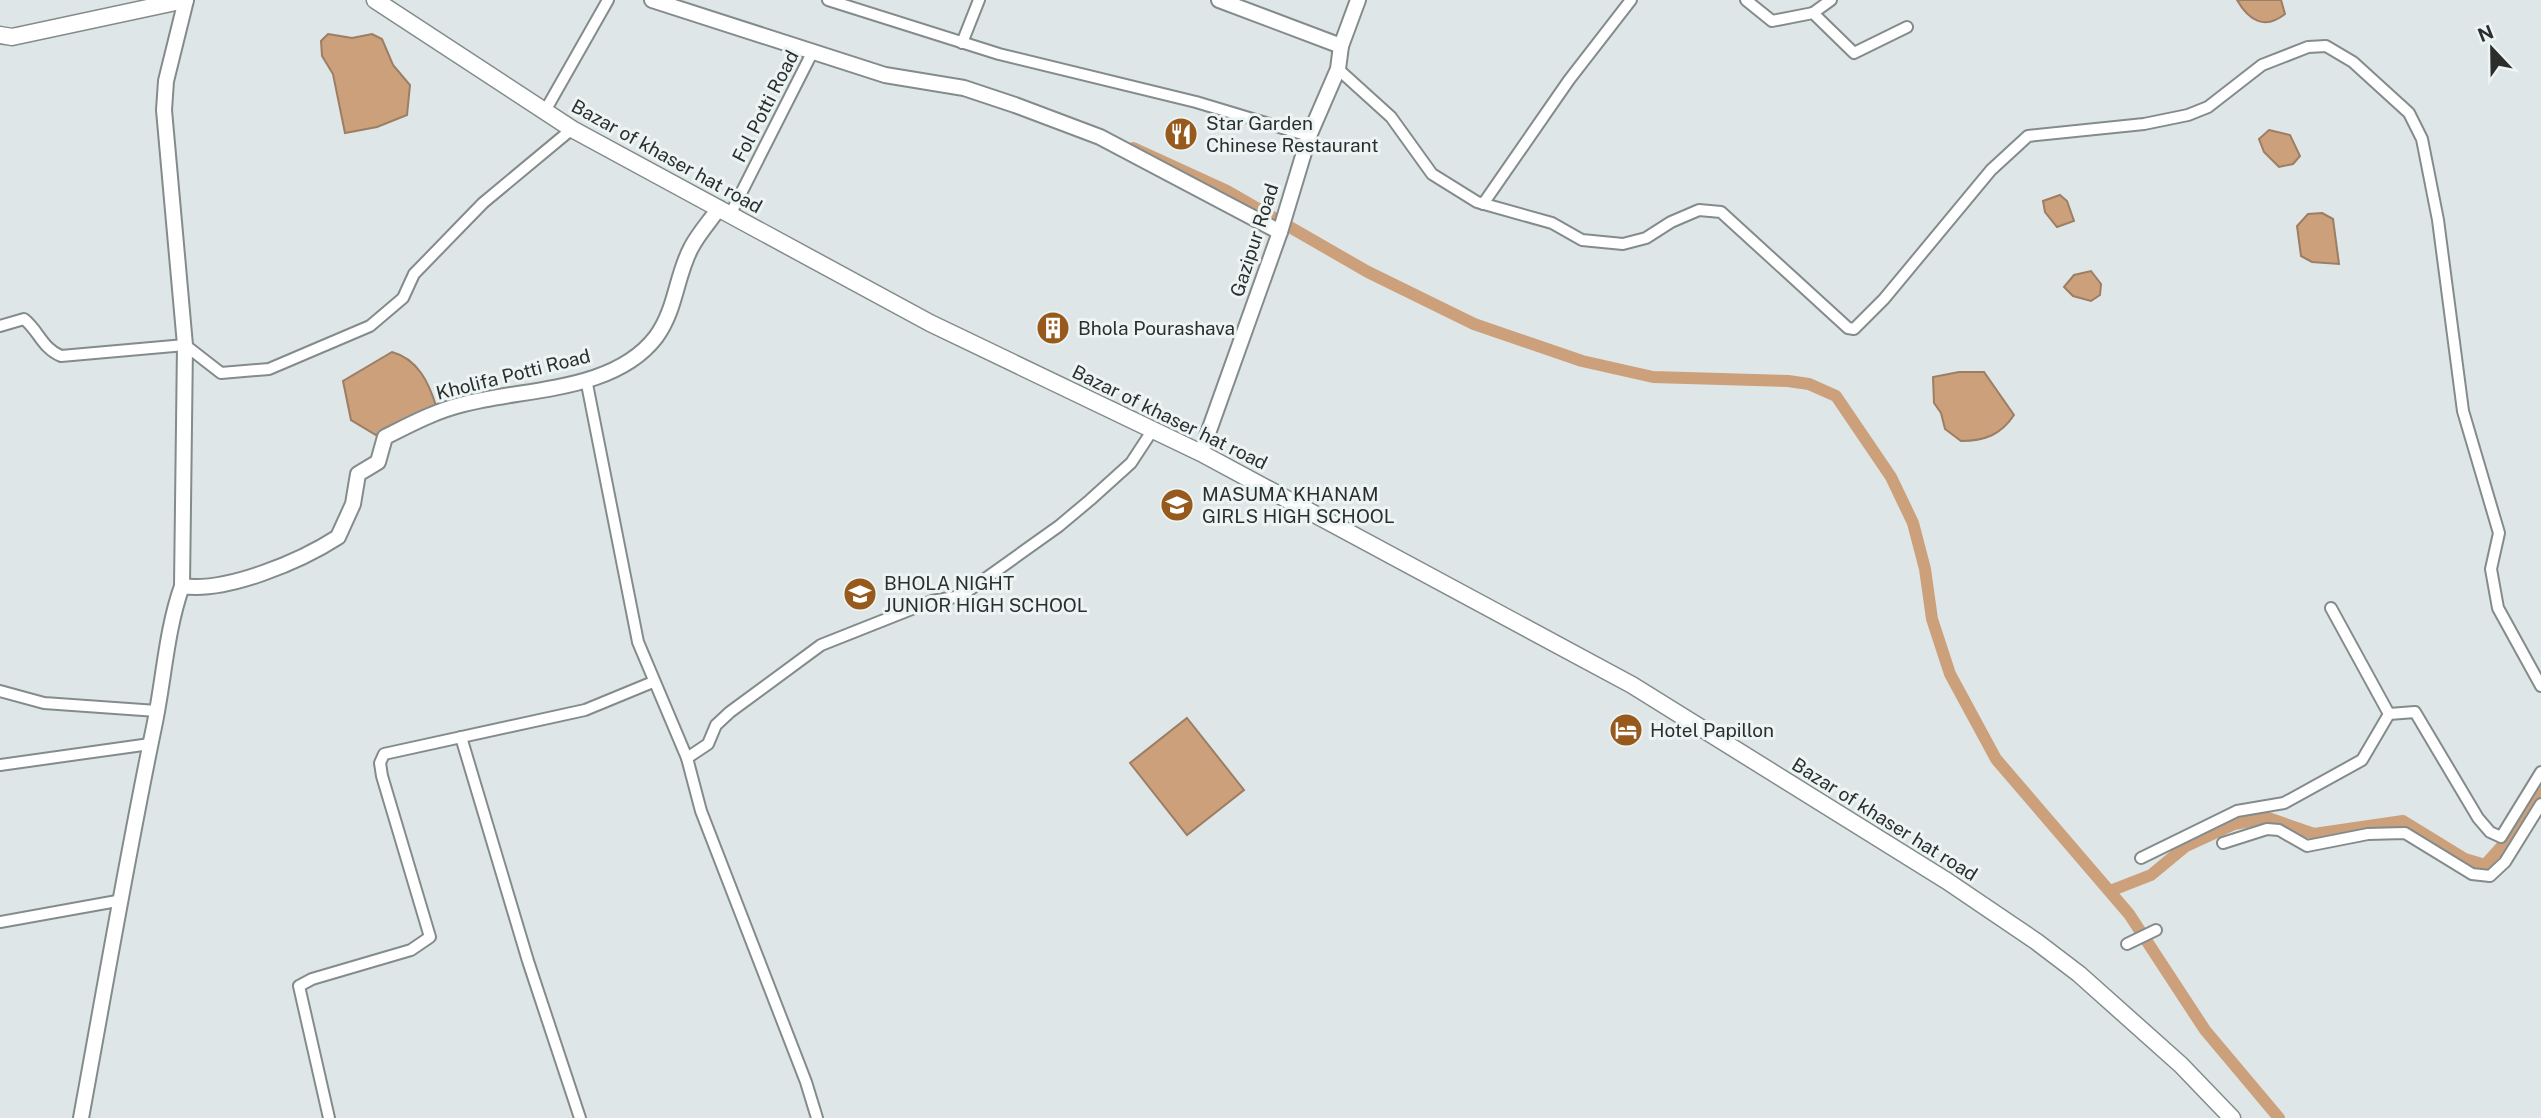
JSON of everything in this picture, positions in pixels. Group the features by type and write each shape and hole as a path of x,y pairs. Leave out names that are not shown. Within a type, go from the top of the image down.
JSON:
{"main road":[{"path":"4,37 186,0"},
{"name":"Bazar of khaser hat road","path":"375,0 572,129 724,212 930,323 1201,453 1632,685 1947,881 2079,974 2181,1065 2232,1118"}],"street":[{"path":"81,1118 117,901 157,711 175,608 182,586 185,345 164,110 166,80 186,0"},
{"path":"545,111 608,0"},
{"path":"652,0 885,75 964,88 1100,137 1280,232"},
{"path":"828,0 962,43 1196,102 1310,135"},
{"path":"962,43 979,0"},
{"path":"1219,0 1341,46"},
{"name":"Gazipur Road","path":"1201,453 1280,232 1310,135 1338,69 1341,46 1358,0"},
{"path":"1483,204 1561,91 1631,0"},
{"path":"1746,0 1772,20 1813,13 1831,0"},
{"path":"1813,13 1854,53 1907,27"},
{"path":"1338,69 1391,117 1432,174 1483,204 1552,223 1581,240 1623,244 1646,238 1671,222 1699,210 1721,212 1840,320 1854,329 1870,315 1991,170 2028,136 2144,124 2189,115 2208,107 2262,65 2308,47 2326,46 2353,62 2401,105 2409,113 2422,139 2438,220 2463,411 2500,533 2491,569 2498,608 2541,686"},
{"name":"Fol Potti Road","path":"724,212 813,51"},
{"path":"0,326 24,319 34,327 49,351 61,356 185,345 221,373 269,369 370,326 403,298 414,274 483,203 572,129"},
{"name":"Kholifa Potti Road","path":"182,586 212,586 253,575 338,537 353,504 358,474 378,462 385,437 426,416 463,404 586,379 621,366 654,339 665,323 691,247 724,212"},
{"path":"586,379 632,623 653,682 687,758 705,823 806,1082 817,1118"},
{"path":"687,758 708,744 716,724 730,712 821,645 932,601 961,596 1059,526 1090,500 1131,463 1152,430"},
{"path":"2331,608 2389,714"},
{"path":"329,1118 298,988 312,979 411,950 430,937 380,763 384,754 585,710 653,682"},
{"path":"0,691 44,703 157,711"},
{"path":"2389,714 2415,712 2478,818 2490,832 2501,836 2541,772"},
{"path":"2141,858 2237,811 2284,803 2362,761 2389,714"},
{"path":"461,737 528,961 580,1118"},
{"path":"0,765 150,744"},
{"path":"2223,843 2267,829 2278,830 2307,846 2368,834 2405,834 2472,874 2490,876 2505,862 2541,804"},
{"path":"0,922 117,901"},
{"path":"2127,944 2156,930"}],"shaded area":[{"path":"2237,0 2281,0 2285,14 2271,22 2258,21 2247,13"},
{"path":"328,34 352,38 372,34 382,39 393,65 410,85 407,115 377,127 345,133 333,74 322,56 321,41"},
{"path":"2269,130 2290,135 2300,156 2293,164 2279,167 2264,152 2259,139"},
{"path":"2060,195 2067,201 2074,221 2057,227 2045,212 2043,201"},
{"path":"2322,213 2333,219 2339,264 2312,262 2301,256 2297,226 2308,214"},
{"path":"2091,271 2101,284 2100,295 2091,301 2073,296 2064,287 2074,275"},
{"path":"392,352 416,366 430,389 436,406 376,435 351,420 343,381"},
{"path":"1959,372 1984,372 2014,415 1998,432 1977,440 1961,441 1945,429 1941,413 1934,403 1933,377"},
{"path":"1187,718 1244,790 1187,835 1130,763"}],"waterway":[{"path":"1133,148 1227,191 1368,272 1474,324 1582,361 1653,377 1788,381 1809,384 1836,396 1891,477 1913,523 1925,569 1932,619 1950,674 1996,759 2129,914 2205,1030 2279,1118"},
{"path":"2110,891 2151,875 2186,846 2234,824 2268,818 2314,834 2403,821 2465,859 2485,865 2503,845 2541,789"}],"place":[{"name":"Star Garden Chinese Restaurant","path":"1181,134"},
{"name":"Bhola Pourashava","path":"1053,328"},
{"name":"MASUMA KHANAM GIRLS HIGH SCHOOL","path":"1177,505"},
{"name":"BHOLA NIGHT JUNIOR HIGH SCHOOL","path":"860,594"},
{"name":"Hotel Papillon","path":"1626,730"}]}
